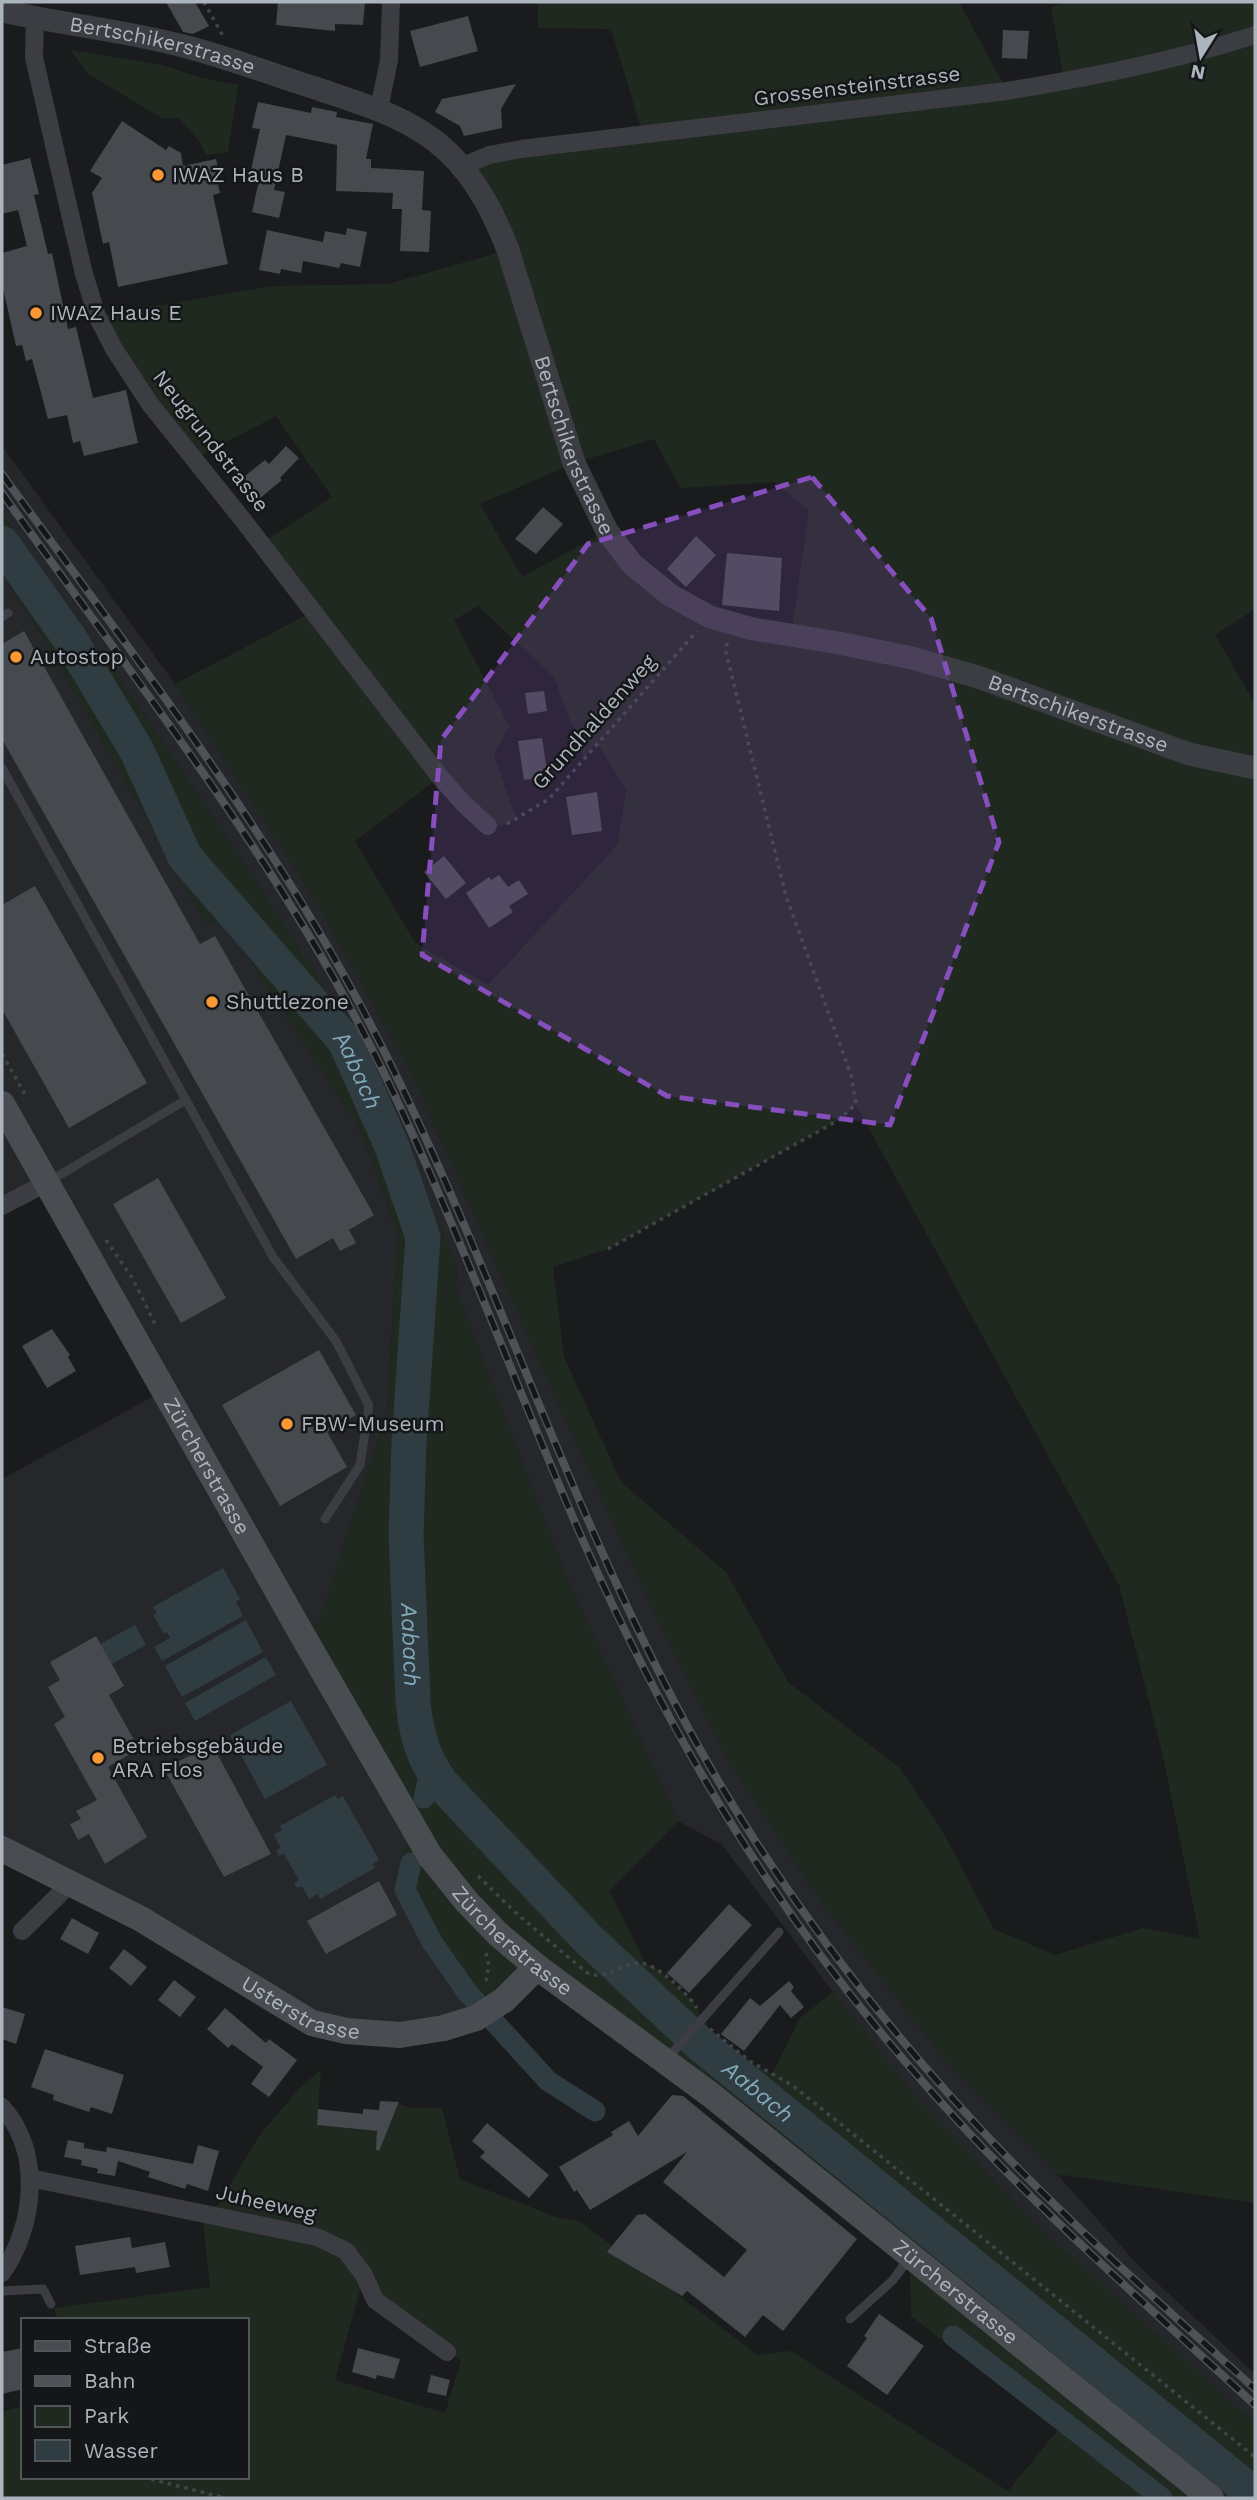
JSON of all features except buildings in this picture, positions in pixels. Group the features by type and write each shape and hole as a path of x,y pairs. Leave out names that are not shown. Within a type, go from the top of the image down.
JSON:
{"main road":[{"name":"Zürcherstrasse","path":"15,1101 46,1182 430,1856 490,1926 537,1967 673,2053 910,2256 1210,2498"},
{"name":"Usterstrasse","path":"2,1849 141,1919 312,2023 359,2033 400,2035 444,2028 486,2012 537,1967"}],"street":[{"path":"379,109 389,60 391,2"},
{"name":"Bertschikerstrasse","path":"2,11 36,14 180,45 222,58 379,109 422,132 447,151 480,191 500,229 574,463 607,531 632,564 670,595 719,620 753,629 912,658 978,677 1189,754 1255,768"},
{"name":"Neugrundstrasse","path":"36,14 34,57 84,274 97,316 114,349 150,404 269,553 440,777 488,826"},
{"name":"Grossensteinstrasse","path":"461,167 489,155 521,149 1064,82 1144,66 1255,35"},
{"path":"2,1205 46,1182"},
{"path":"22,1931 71,1883"},
{"path":"2,2107 18,2131 27,2156 30,2178 23,2232 12,2259 2,2273"},
{"name":"Juheeweg","path":"30,2178 317,2237 346,2250 365,2275 375,2300 447,2352"}],"lane":[{"path":"2,768 184,1101 273,1257 336,1341 369,1406 360,1465 325,1519"},
{"path":"46,1182 184,1101"},
{"path":"673,2053 779,1932"},
{"path":"850,2319 893,2280 910,2256"},
{"path":"2,2291 43,2289 51,2304"}],"path":[{"path":"204,2 225,39 222,58"},
{"path":"608,1249 837,1121 856,1104 851,1075 786,896 719,620"},
{"name":"Grundhaldenweg","path":"488,826 503,826 549,799 597,743 719,620"},
{"path":"2,1054 15,1101"},
{"path":"101,1234 116,1251 133,1279 158,1330"},
{"path":"472,1870 517,1914 592,1976 629,1965 646,1964 657,1969 691,1999 699,2021 751,2062 803,2094 1255,2457"},
{"path":"485,1950 489,1965 486,1979"},
{"path":"152,2479 225,2498"}],"highlighted area":[{"path":"812,477 931,618 999,842 890,1125 667,1096 422,955 441,740 588,544"}],"shaded area":[{"path":"2,446 175,684 315,899 410,1070 664,1633 727,1759 823,1904 949,2064 1057,2174 1138,2265 1255,2374 1255,2423 1034,2222 919,2101 722,1845 678,1821 567,1579 456,1290 457,1265 267,897 136,703 2,514"},
{"path":"2,573 360,1129 398,1234 387,1413 319,1622 411,1823 424,1949 476,2018 346,2031 2,1849 2,1479 165,1390 46,1183 2,1206"}],"green space":[{"path":"538,2 959,2 1007,91 1064,81 1051,7 1064,2 1255,2 1255,609 1215,635 1255,704 1255,2203 1057,2174 949,2064 823,1904 727,1759 664,1633 410,1070 315,899 175,684 314,611 262,543 332,497 276,416 196,458 97,316 272,286 388,284 508,250 461,167 643,135 611,29 538,28","holes":["654,439 680,488 775,482 809,511 791,635 670,595 607,531 522,577 480,504 574,463","478,606 554,677 584,758 597,743 626,790 618,844 488,985 415,943 355,841 440,777 488,826 503,826 516,818 494,755 509,726 454,620","856,1105 1119,1585 1162,1752 1200,1939 1143,1928 1055,1955 994,1929 943,1832 900,1768 788,1682 726,1572 621,1482 564,1357 553,1267 608,1249 837,1121"]},
{"path":"70,50 163,65 198,77 238,85 228,152 206,155 200,142 179,118 162,118 88,74"},
{"path":"2,514 136,703 267,897 356,1036 457,1265 456,1290 567,1579 678,1821 609,1891 646,1964 657,1969 691,1999 708,2027 751,2062 772,2074 800,2018 833,1992 919,2101 1034,2222 1255,2423 1255,2498 2,2498 2,2412 21,2407 21,2479 248,2479 248,2318 56,2318 54,2308 210,2287 202,2212 213,2214 259,2136 298,2090 321,2069 317,2125 387,2132 399,2104 411,2108 442,2108 460,2179 558,2218 579,2221 758,2355 791,2351 1008,2491 1058,2430 911,2316 910,2256 537,1967 476,2018 424,1949 394,1885 411,1822 300,1631 319,1622 387,1413 398,1234 360,1129 226,924 205,922 36,626 2,573","holes":["364,2276 375,2300 461,2361 445,2413 335,2380"]}],"water":[{"path":"223,1568 240,1599 236,1602 243,1616 162,1661 154,1647 170,1638 167,1632 164,1634 153,1615 157,1613 153,1607"},
{"path":"246,1620 263,1652 182,1697 165,1666"},
{"path":"135,1625 146,1645 112,1664 100,1644"},
{"path":"266,1657 276,1675 195,1721 185,1703"},
{"path":"291,1701 327,1765 265,1799 230,1735"},
{"path":"335,1795 338,1799 343,1796 379,1860 373,1864 375,1868 320,1899 318,1894 309,1899 302,1886 297,1888 294,1883 299,1880 284,1854 279,1856 276,1850 281,1848 274,1835 282,1830 280,1826"}],"waterway":[{"name":"Aabach","path":"2,543 70,639 137,751 185,857 345,1041 391,1144 423,1237 409,1442 406,1534 414,1712 421,1744 434,1773 587,1938 701,2045 1255,2495"},
{"path":"424,1798 431,1770"},
{"path":"411,1863 405,1890 432,1942 467,1992 548,2081 595,2111"},
{"path":"953,2336 1162,2498"}],"railway":[{"path":"2,474 209,761 259,835 350,986 437,1162 562,1459 650,1655 700,1750 756,1842 844,1967 940,2085 1069,2219 1255,2389"},
{"path":"2,493 202,771 296,914 339,987 379,1063 434,1182 558,1483 625,1630 668,1715 767,1879 843,1985 955,2118 1051,2216 1255,2405"}],"place":[{"name":"IWAZ Haus B","path":"158,175"},
{"name":"IWAZ Haus E","path":"36,313"},
{"name":"Autostop","path":"16,657"},
{"name":"Shuttlezone","path":"212,1002"},
{"name":"FBW-Museum","path":"287,1424"},
{"name":"Betriebsgebäude ARA Flos","path":"98,1758"}]}
